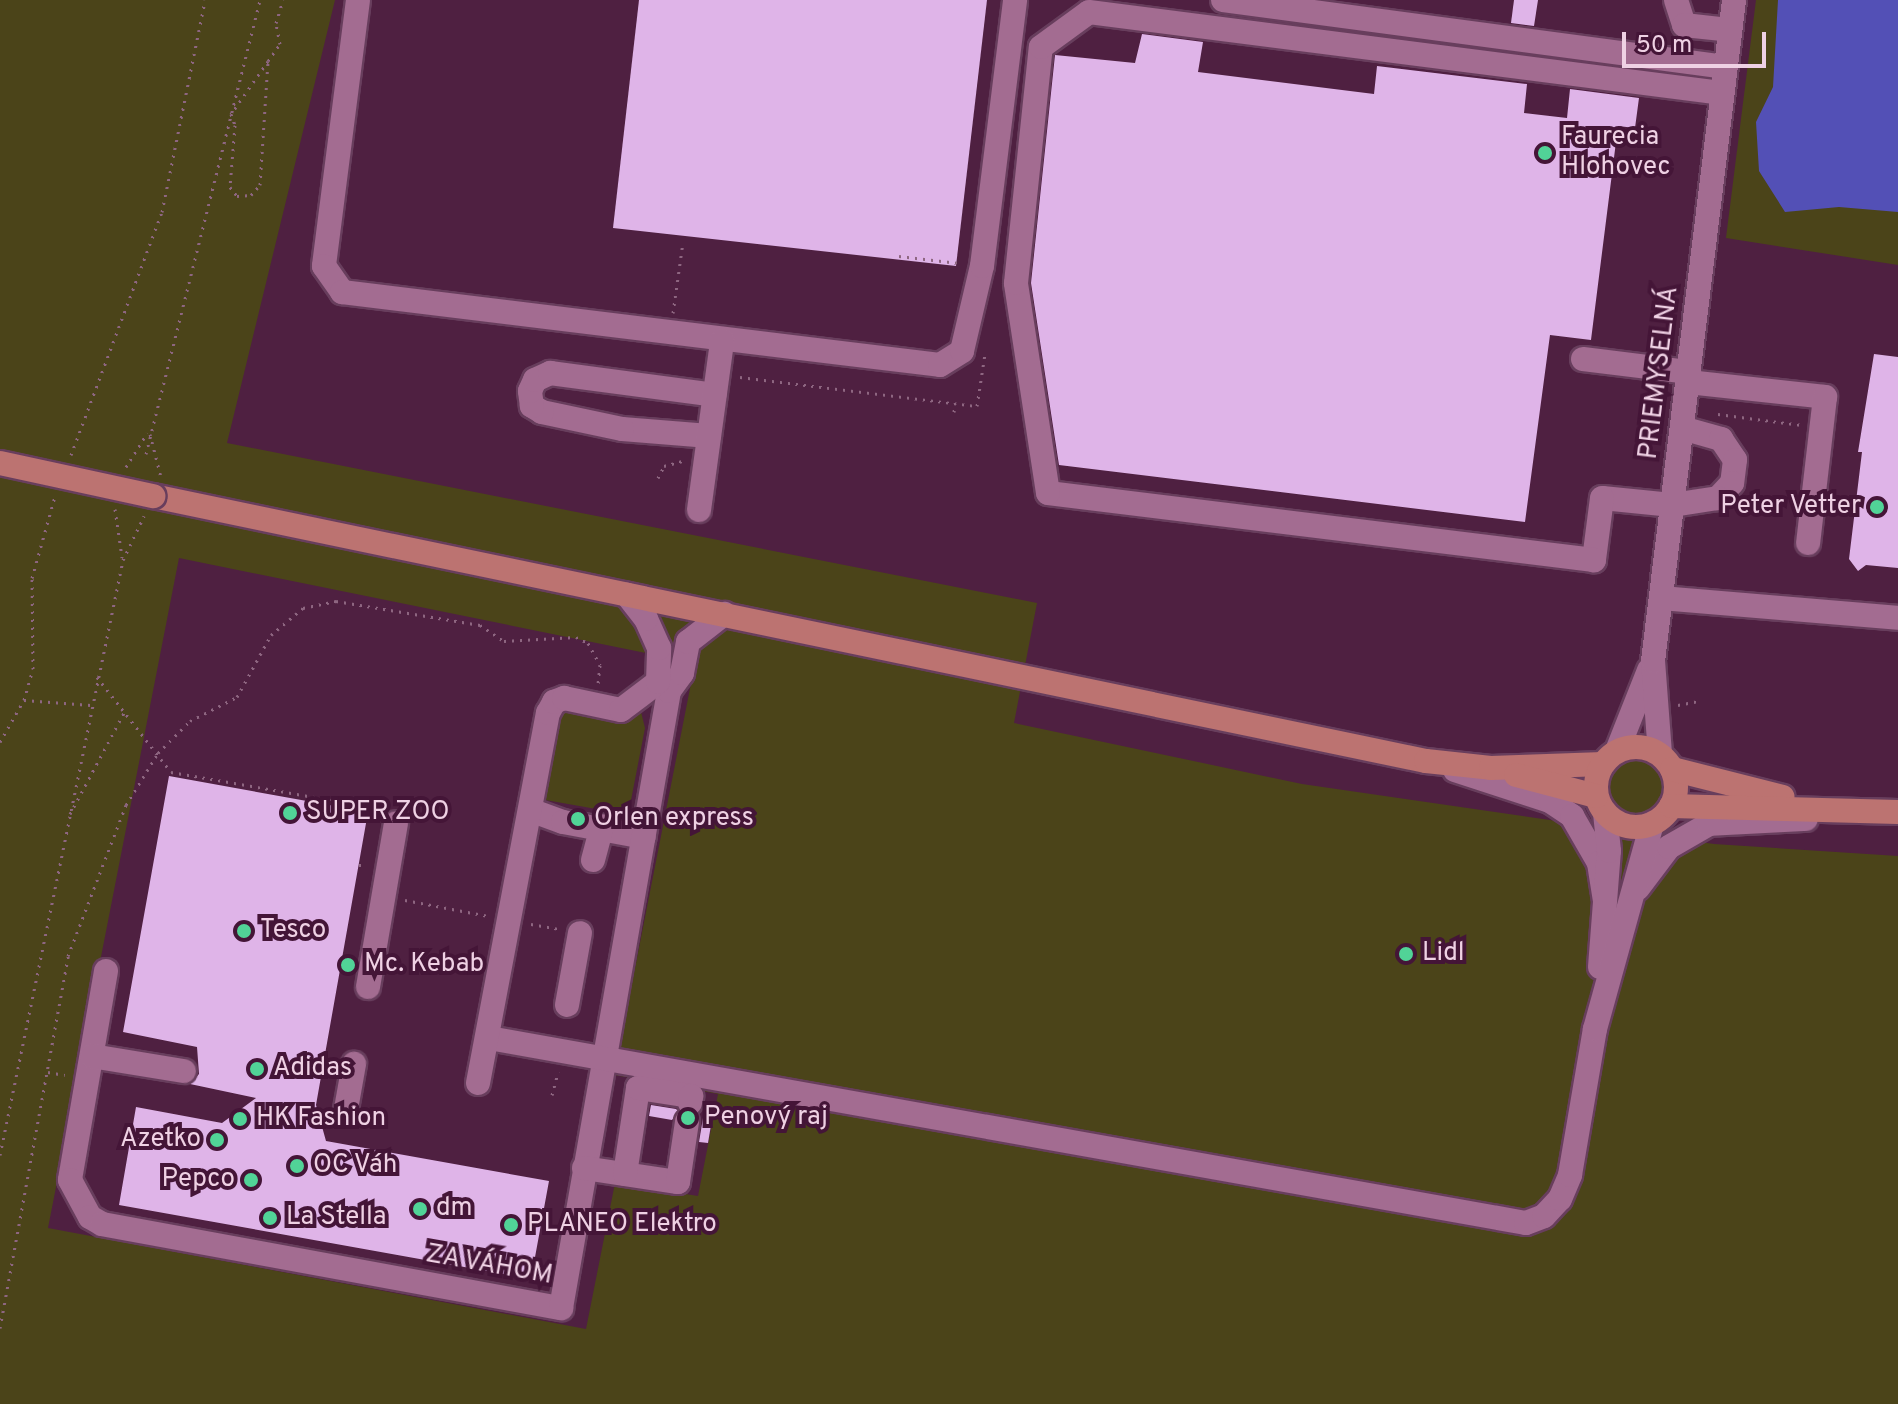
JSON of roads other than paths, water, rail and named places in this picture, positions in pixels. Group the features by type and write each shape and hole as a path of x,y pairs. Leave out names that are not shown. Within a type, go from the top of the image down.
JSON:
{"main road":[{"path":"0,463 1426,761 1491,768 1610,757 1636,746 1666,762 1820,806"},
{"path":"1601,804 1610,757"},
{"path":"1491,768 1601,804 1626,826 1652,824 1671,806 1676,789 1666,762"},
{"path":"1671,806 1820,806 1898,812"}],"street":[{"path":"358,0 324,266 342,292 722,341 940,365 962,351 982,266 1015,0"},
{"path":"1223,0 1725,67"},
{"path":"1676,0 1684,25 1730,30"},
{"name":"PRIEMYSELNÁ","path":"1666,762 1653,661 1734,0"},
{"path":"1682,428 1721,439 1735,460 1732,483 1718,498 1672,505 1602,498 1594,560 1048,493 1016,283 1041,47 1089,12 1721,93"},
{"path":"699,510 722,341"},
{"path":"1583,359 1825,397 1808,543"},
{"path":"709,436 622,429 542,412 532,406 535,380 550,373 715,395"},
{"path":"627,595 646,619 659,648 663,686"},
{"path":"1661,598 1898,618"},
{"path":"478,1083 511,920 538,812 548,713 564,698 621,710 682,673 688,642 724,614"},
{"name":"PRIEMYSELNÁ","path":"1610,757 1653,661"},
{"name":"ZA VÁHOM","path":"106,971 70,1180 82,1208 102,1224 561,1308 644,837 663,686"},
{"path":"1426,761 1550,801 1572,816 1599,863 1616,906"},
{"path":"1601,804 1616,906"},
{"path":"538,812 564,809 593,815 602,826 644,837"},
{"path":"1616,906 1669,847 1709,824 1867,810"},
{"path":"368,987 396,823"},
{"path":"489,1038 1526,1223 1544,1216 1560,1199 1570,1175 1616,906 1652,824"},
{"path":"593,860 602,826"},
{"path":"567,1005 580,933"},
{"path":"92,1056 184,1071"},
{"path":"346,1109 354,1064"},
{"path":"584,1168 678,1182 691,1096 638,1088 625,1174"}],"place":[{"name":"Faurecia Hlohovec","path":"1545,153"},
{"name":"Peter Vetter","path":"1877,507"},
{"name":"SUPER ZOO","path":"290,813"},
{"name":"Orlen express","path":"578,819"},
{"name":"Tesco","path":"244,931"},
{"name":"Lidl","path":"1406,954"},
{"name":"Mc. Kebab","path":"348,965"},
{"name":"Adidas","path":"257,1069"},
{"name":"Penový raj","path":"688,1118"},
{"name":"HK Fashion","path":"240,1119"},
{"name":"Azetko","path":"217,1140"},
{"name":"OC Váh","path":"297,1166"},
{"name":"Pepco","path":"251,1180"},
{"name":"dm","path":"420,1209"},
{"name":"La Stella","path":"270,1218"},
{"name":"PLANEO Elektro","path":"511,1225"}]}
